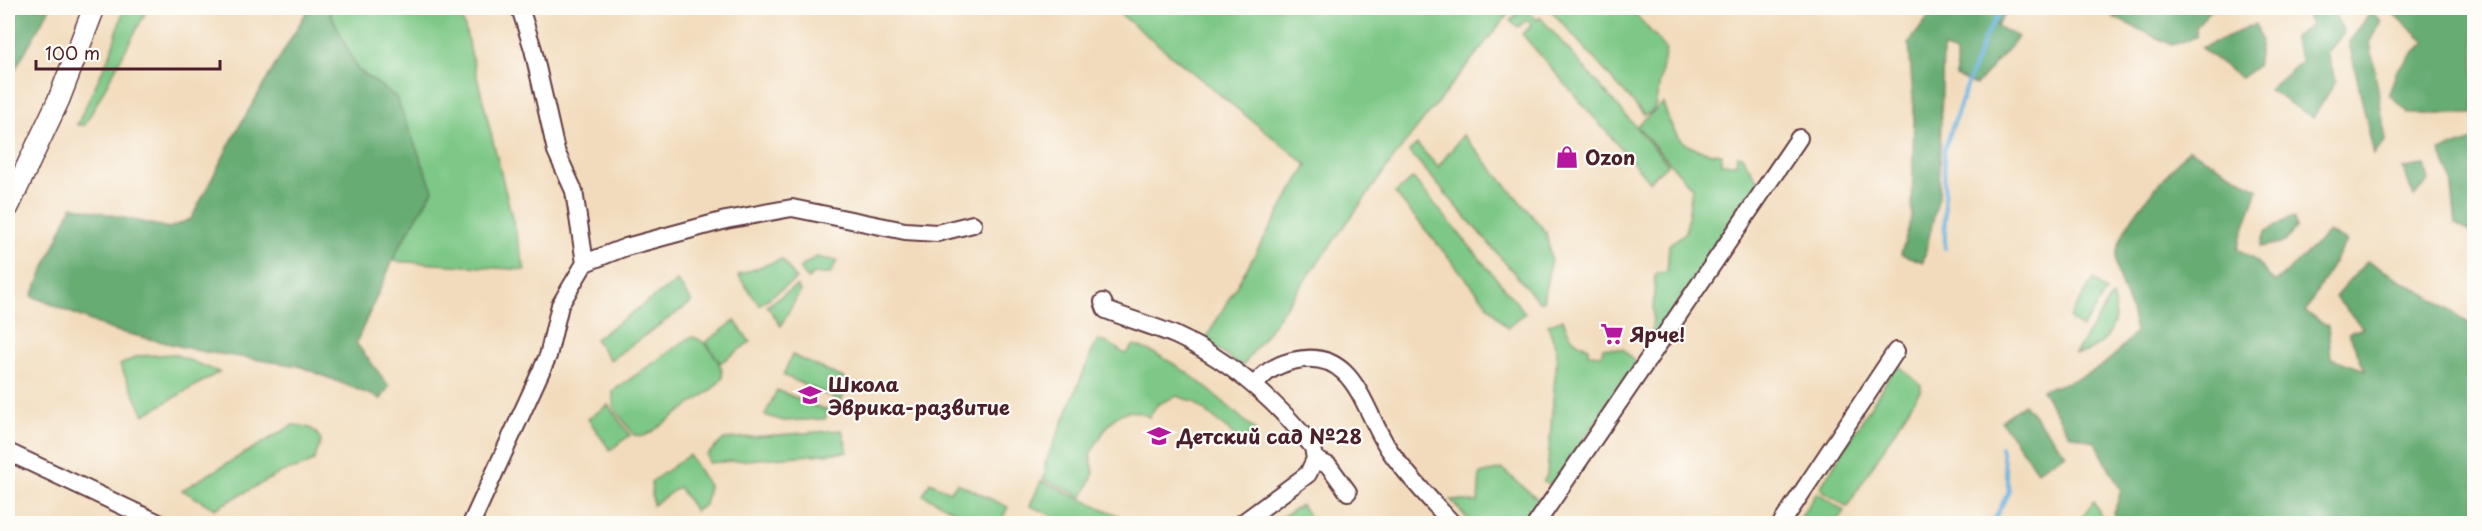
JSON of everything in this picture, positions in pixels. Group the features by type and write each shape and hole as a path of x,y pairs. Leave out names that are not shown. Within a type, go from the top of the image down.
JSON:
{"main road":[{"path":"8,207 59,99 94,8"}],"street":[{"path":"520,8 533,49 556,151 574,190 585,263"},
{"path":"1536,524 1799,138"},
{"path":"471,524 548,356 560,305 585,263 637,244 726,220 792,208 904,231 937,233 973,224"},
{"path":"1103,302 1106,310 1174,335 1198,347 1255,386 1313,447 1315,459 1308,474 1241,524"},
{"path":"1781,524 1896,351"},
{"path":"1255,386 1266,372 1303,359 1327,361 1341,369 1354,383 1390,451 1453,524"},
{"path":"8,452 161,524"},
{"path":"1315,459 1329,466 1348,492"}],"green space":[{"path":"8,8 50,8 8,82"},
{"path":"124,8 148,8 85,125 77,125 111,52"},
{"path":"309,8 328,8 357,69 396,97 433,190 398,249 356,343 389,386 381,399 299,366 200,351 112,330 32,296 72,206 169,228 191,219 237,130"},
{"path":"328,8 460,8 525,270 393,261 398,249 396,97 357,69"},
{"path":"1113,8 1513,8 1402,147 1242,367 1205,340 1307,165"},
{"path":"1522,8 1526,8 1537,20 1540,17 1668,164 1649,181 1522,34 1532,25 1527,20 1518,27 1510,21"},
{"path":"1549,8 1630,8 1666,49 1655,107 1650,113 1644,115"},
{"path":"1935,8 2011,8 1996,26 2018,37 1976,85 1956,76 1956,53 1943,48 1939,196 1923,262 1901,254 1912,216 1914,111 1909,43"},
{"path":"2129,8 2213,8 2196,26 2196,37 2172,45 2113,17"},
{"path":"2303,8 2331,8 2344,33 2327,53 2336,81 2313,118 2269,90 2302,61 2293,38 2311,25"},
{"path":"2387,8 2474,8 2474,114 2410,114 2389,94 2397,70 2425,42"},
{"path":"2371,12 2381,21 2370,41 2386,140 2374,155 2349,42"},
{"path":"2256,24 2261,41 2257,66 2241,78 2201,48"},
{"path":"1663,103 1671,126 1682,141 1698,150 1722,154 1721,164 1736,164 1737,155 1742,156 1760,184 1654,339 1652,332 1655,276 1658,273 1667,272 1669,245 1686,232 1692,188 1637,126"},
{"path":"1463,135 1546,232 1551,259 1543,302 1539,302 1409,151 1417,144 1438,167"},
{"path":"2474,140 2474,235 2456,224 2451,178 2440,151"},
{"path":"2189,149 2258,189 2237,249 2252,257 2275,283 2329,232 2346,241 2305,312 2328,326 2331,358 2365,370 2349,333 2363,328 2335,297 2367,261 2427,295 2474,327 2474,523 2119,523 2114,513 2121,490 2095,442 2069,434 2042,390 2072,381 2105,364 2135,332 2116,265 2117,251 2123,235 2143,204"},
{"path":"2425,165 2429,180 2414,197 2403,168"},
{"path":"1413,178 1525,313 1507,328 1395,193"},
{"path":"2291,217 2294,218 2296,227 2285,242 2260,247 2265,232"},
{"path":"816,257 837,261 830,274 813,274 808,279 799,268"},
{"path":"782,259 796,279 759,305 738,275"},
{"path":"2094,279 2106,292 2082,328 2069,318"},
{"path":"677,281 692,302 610,360 595,339"},
{"path":"796,286 800,291 781,326 767,306"},
{"path":"2112,296 2115,316 2108,334 2095,348 2075,354"},
{"path":"1563,319 1571,337 1588,347 1588,354 1601,355 1603,348 1623,349 1636,363 1557,479 1550,485 1543,482 1547,475 1557,352 1548,325"},
{"path":"735,321 750,342 720,363 706,342"},
{"path":"693,337 704,343 714,354 721,367 722,379 710,391 650,433 644,436 634,435 613,407 613,391"},
{"path":"1097,340 1110,344 1125,354 1134,345 1168,360 1213,393 1255,430 1244,443 1194,402 1177,396 1158,404 1149,417 1138,412 1128,412 1120,414 1113,420 1090,454 1094,473 1083,497 1043,479 1046,474 1045,464"},
{"path":"174,354 219,372 144,415 120,365 138,356"},
{"path":"792,355 850,381 841,401 783,375"},
{"path":"1897,364 1921,385 1921,389 1847,507 1820,488"},
{"path":"777,390 828,411 825,419 783,421 765,415"},
{"path":"2024,404 2066,454 2037,471 2001,421"},
{"path":"608,405 630,435 610,450 588,419"},
{"path":"293,425 310,428 319,436 321,441 314,461 282,472 215,509 182,490"},
{"path":"842,430 848,452 709,463 707,455 724,439"},
{"path":"689,455 709,486 705,505 695,511 679,487 653,505 651,482"},
{"path":"1502,469 1539,500 1524,517 1517,521 1502,525 1471,523 1451,500 1478,502 1480,474"},
{"path":"1041,481 1124,518 1122,523 1070,523 1030,506"},
{"path":"930,482 950,492 957,483 1008,507 1000,523 978,523 923,495"},
{"path":"1817,492 1844,511 1836,523 1797,523"},
{"path":"2094,501 2104,523 2077,523"},
{"path":"1301,505 1314,523 1272,523"}],"waterway":[{"path":"1945,248 1944,150 1984,39 2002,8"},
{"path":"1992,524 2009,491 2001,447"}],"place":[{"name":"Ozon","path":"1567,157"},
{"name":"Ярче!","path":"1612,334"},
{"name":"Школа Эврика-развитие","path":"810,395"},
{"name":"Детский сад №28","path":"1159,436"}]}
